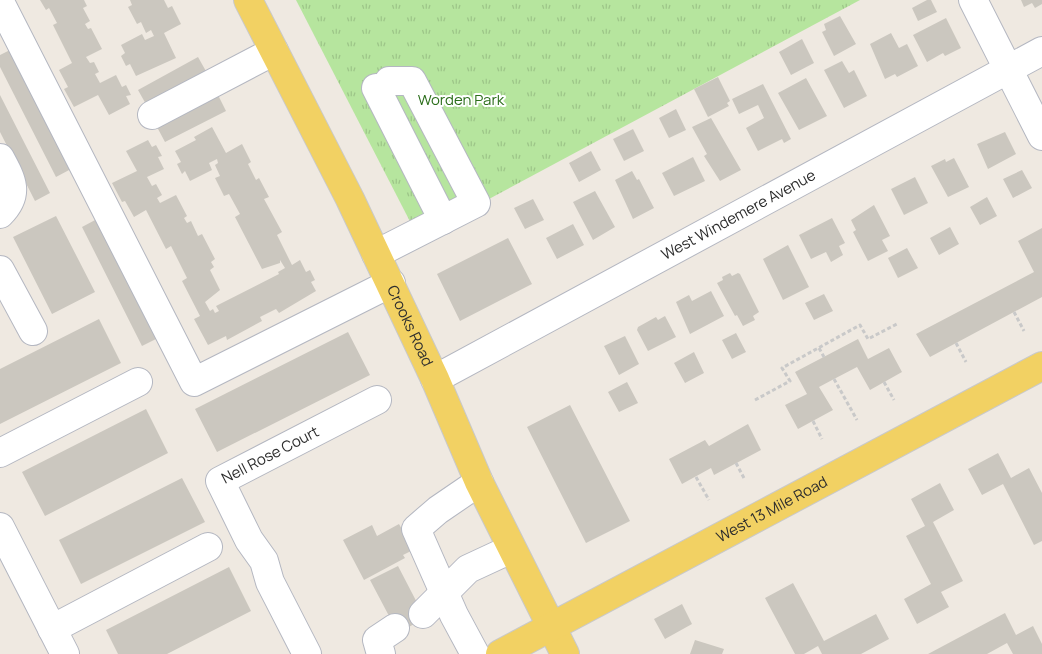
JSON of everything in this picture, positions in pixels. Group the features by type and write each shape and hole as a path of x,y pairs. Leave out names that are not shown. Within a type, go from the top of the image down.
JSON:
{"main road":[{"name":"Crooks Road","path":"248,0 391,283 479,482 565,654"},
{"name":"West 13 Mile Road","path":"500,654 1042,366"}],"street":[{"path":"973,0 1042,136"},
{"path":"0,2 194,382 391,283"},
{"path":"152,115 274,51"},
{"name":"West Windemere Avenue","path":"435,379 1042,51"},
{"path":"376,254 444,220 476,203 412,81 382,85 444,220"},
{"path":"0,158 10,177 13,192 9,204 0,214"},
{"path":"0,270 33,332"},
{"path":"0,453 138,382"},
{"name":"Nell Rose Court","path":"307,654 270,582 264,561 249,540 220,481 377,400"},
{"path":"475,654 444,592 416,528 438,510 479,482"},
{"path":"0,527 65,654"},
{"path":"52,628 208,547"},
{"path":"422,614 468,569 511,549"},
{"name":"Nell Rose Court","path":"264,561 287,574 327,654"},
{"path":"381,654 377,640 395,628"}],"path":[{"path":"1014,312 1024,331"},
{"path":"755,400 790,382 782,368 860,326 868,339 897,324"},
{"path":"956,343 966,362"},
{"path":"819,348 824,357"},
{"path":"834,379 857,420"},
{"path":"884,382 894,400"},
{"path":"812,421 822,439"},
{"path":"736,463 745,480"},
{"path":"696,477 709,500"}],"green space":[{"name":"Worden Park","path":"296,0 860,0 418,237"}],"building":[{"path":"40,0 84,0 87,6 83,8 90,21 85,24 88,29 91,28 102,49 86,57 90,63 94,62 99,72 95,74 100,83 116,75 122,87 126,85 131,95 126,96 130,104 109,115 98,95 74,107 64,89 68,87 59,70 72,63 53,25 57,23 49,8 46,10"},
{"path":"130,0 164,0 168,8 172,6 181,24 164,33 176,58 136,76 130,64 126,66 121,56 125,53 121,45 142,34 145,40 154,36 151,30 146,33 141,22 137,24 128,7 132,5"},
{"path":"927,0 931,0 937,12 918,21 912,8"},
{"path":"1021,0 1042,0 1042,4 1035,8 1032,3 1024,7"},
{"path":"840,16 856,44 834,56 822,32 826,30 824,24"},
{"path":"946,18 961,48 945,56 943,53 927,62 913,35"},
{"path":"891,33 899,48 907,44 918,66 897,77 895,74 885,79 870,44"},
{"path":"802,39 814,63 791,75 779,52"},
{"path":"10,50 71,169 56,177 0,67 0,55"},
{"path":"198,57 207,73 147,106 138,90"},
{"path":"842,61 849,73 854,70 867,96 844,108 824,70"},
{"path":"718,77 730,101 727,103 729,106 708,117 694,89"},
{"path":"806,78 827,116 799,130 778,93"},
{"path":"763,84 791,139 784,143 782,139 758,151 746,128 764,118 758,105 739,114 732,99"},
{"path":"0,95 50,193 35,201 0,132"},
{"path":"218,95 226,111 165,142 157,127"},
{"path":"676,109 686,130 669,138 659,118"},
{"path":"711,118 741,170 720,181 704,156 707,154 692,127"},
{"path":"212,127 226,153 242,144 251,162 248,164 256,180 259,178 269,197 264,199 282,232 277,235 292,265 300,260 306,272 310,270 315,280 311,282 316,291 279,313 276,309 260,317 262,321 227,340 226,336 208,345 194,319 200,316 182,281 187,278 171,246 166,249 146,210 134,217 125,201 122,202 112,183 137,171 126,151 148,140 152,147 156,145 162,156 158,157 164,169 147,177 152,186 156,184 162,195 157,198 160,203 176,195 187,216 184,218 187,223 191,221 198,236 202,234 215,259 211,262 214,267 210,270 220,290 205,302 210,311 213,309 215,313 219,311 216,306 279,274 278,272 285,268 280,260 280,263 262,269 235,217 240,214 229,194 224,196 215,178 220,176 215,165 218,163 217,159 209,163 212,170 190,181 185,171 182,174 177,164 181,162 175,151 196,140 194,137"},
{"path":"633,129 644,151 624,161 613,139"},
{"path":"1005,132 1016,154 988,169 977,144"},
{"path":"591,151 601,170 579,182 569,163"},
{"path":"693,157 705,181 674,196 662,173"},
{"path":"954,158 969,187 948,197 931,166 945,159 946,162"},
{"path":"1022,170 1032,188 1013,198 1003,179"},
{"path":"632,171 637,180 639,179 654,208 633,219 615,180"},
{"path":"915,177 928,203 904,215 891,189"},
{"path":"595,191 615,227 593,240 573,202"},
{"path":"987,197 997,216 980,225 970,207"},
{"path":"533,199 544,220 525,229 514,208"},
{"path":"874,205 890,236 882,240 888,251 868,261 853,232 856,230 851,220"},
{"path":"56,216 95,292 52,314 13,237"},
{"path":"832,218 845,243 839,246 843,255 831,262 826,252 811,259 799,235"},
{"path":"97,219 158,338 142,346 82,227"},
{"path":"573,224 584,245 557,259 546,238"},
{"path":"950,227 959,244 939,255 930,238"},
{"path":"1042,228 1042,297 930,357 916,334 1034,272 1018,241"},
{"path":"508,238 532,284 460,321 437,274"},
{"path":"788,245 809,287 783,300 763,259"},
{"path":"907,248 918,268 898,278 888,258"},
{"path":"730,273 732,276 740,274 759,312 753,316 755,320 743,326 737,315 735,316 717,283 723,280 722,277"},
{"path":"711,291 724,316 690,334 676,302 689,295 692,301"},
{"path":"824,294 833,311 814,320 805,303"},
{"path":"665,316 676,337 648,351 637,330 638,327 656,317 658,320"},
{"path":"99,319 121,363 0,424 0,369"},
{"path":"348,332 370,375 217,452 195,409"},
{"path":"736,333 746,352 732,359 722,340"},
{"path":"625,336 639,364 619,375 604,346"},
{"path":"858,339 868,359 889,348 902,372 870,390 857,367 819,387 833,410 798,429 785,405 807,394 795,372"},
{"path":"694,352 704,373 685,383 674,363"},
{"path":"627,382 638,403 619,412 608,392"},
{"path":"570,405 630,521 586,543 527,427"},
{"path":"146,409 168,453 45,516 22,472"},
{"path":"748,424 761,450 714,475 711,468 682,484 669,459 705,440 709,446"},
{"path":"998,453 1011,478 1029,468 1042,493 1042,541 1034,545 1003,484 982,495 968,469"},
{"path":"182,478 205,522 81,584 59,540"},
{"path":"940,483 954,510 933,522 963,581 941,592 949,607 917,624 904,599 931,584 906,536 925,526 911,499"},
{"path":"399,524 413,550 403,555 405,558 364,580 343,540 372,525 377,536"},
{"path":"398,566 425,618 398,633 370,580"},
{"path":"229,567 251,611 167,654 118,654 106,630"},
{"path":"793,583 824,641 876,614 889,639 861,654 822,654 818,646 804,654 795,654 765,598"},
{"path":"682,604 692,624 665,639 654,619"},
{"path":"1005,613 1016,635 1033,626 1042,644 1042,654 1013,654 1007,643 987,654 928,654"},
{"path":"695,640 724,649 722,654 690,654"}]}
